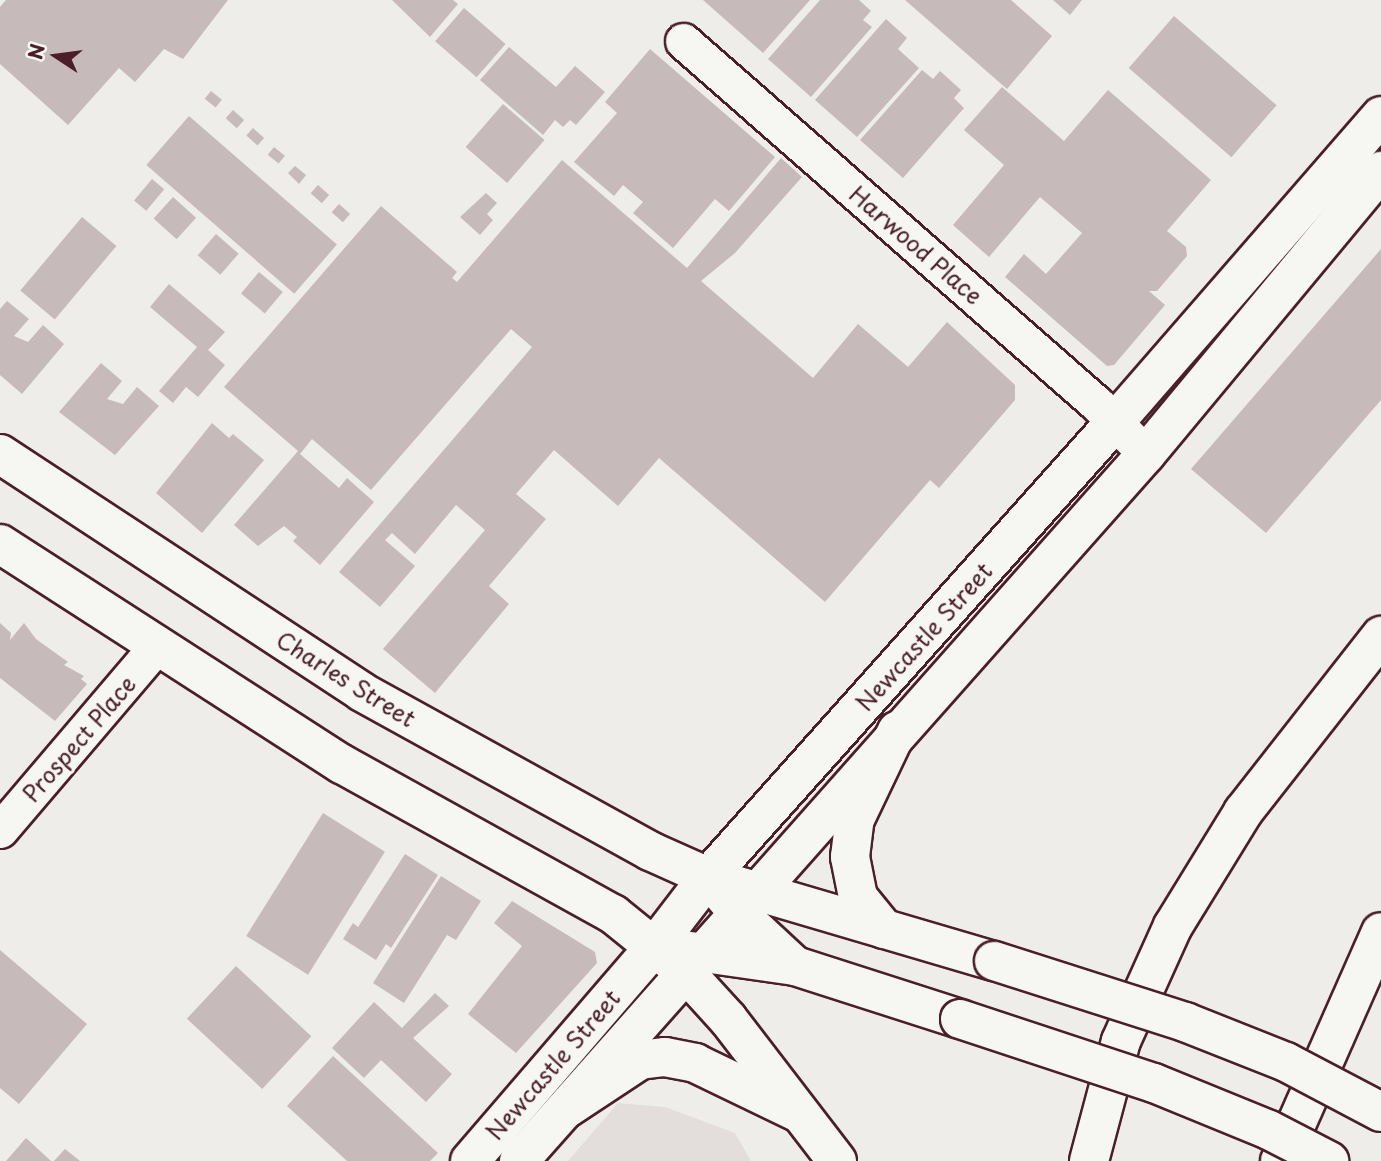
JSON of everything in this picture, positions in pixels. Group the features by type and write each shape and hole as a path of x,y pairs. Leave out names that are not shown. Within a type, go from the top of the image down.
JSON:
{"main road":[{"name":"Newcastle Street","path":"470,1161 655,946 708,877 1116,421 1381,116"},
{"name":"Newcastle Street","path":"519,1161 697,962 897,731 1146,454 1381,170"},
{"name":"Charles Street","path":"0,454 362,692 650,851 708,877 749,902 884,929 994,961 1197,1027 1286,1062 1381,1112"},
{"path":"0,544 156,647 342,764 613,914 655,946 697,962 795,966 1154,1083 1269,1130 1329,1161"},
{"path":"1088,1161 1121,1041 1173,926 1243,813 1381,636"},
{"path":"884,929 859,897 850,857 855,819 897,731"},
{"path":"749,902 795,966"},
{"path":"1280,1161 1381,932"},
{"path":"697,962 837,1161"},
{"path":"566,1109 640,1060 665,1057 695,1063 808,1117"}],"street":[{"name":"Harwood Place","path":"682,41 1116,421 1146,454"},
{"name":"Prospect Place","path":"0,830 156,647"}],"shaded area":[{"path":"618,1103 665,1107 735,1133 751,1161 568,1161"}],"building":[{"path":"6,0 228,0 183,59 164,49 135,82 119,68 68,125 0,64 0,7"},
{"path":"392,0 453,0 458,4 430,37"},
{"path":"703,0 810,0 763,53"},
{"path":"820,0 859,0 871,11 863,20 872,27 811,97 768,59"},
{"path":"905,0 1011,0 1052,36 1007,89"},
{"path":"1053,0 1082,0 1070,15"},
{"path":"464,8 506,44 477,77 435,41"},
{"path":"1174,16 1277,105 1231,157 1129,68"},
{"path":"886,19 907,38 898,49 919,68 857,137 815,100"},
{"path":"509,47 556,87 575,66 605,92 576,125 570,120 563,127 555,120 543,135 480,80"},
{"path":"650,49 775,157 729,211 715,199 673,248 633,213 643,202 623,185 614,196 574,162 617,113 605,102"},
{"path":"922,70 933,79 940,71 961,90 954,98 964,108 903,178 860,140"},
{"path":"1002,87 1064,141 1108,90 1211,180 1167,231 1186,247 1187,256 1157,291 1149,291 1165,305 1114,365 1107,366 1005,277 1024,254 1046,274 1082,233 1040,197 989,257 953,225 1004,165 964,130"},
{"path":"211,91 222,100 216,108 205,99"},
{"path":"503,104 545,140 507,183 466,147"},
{"path":"233,110 244,120 237,128 226,118"},
{"path":"189,116 337,245 294,294 146,165"},
{"path":"253,128 264,138 257,145 246,135"},
{"path":"274,147 285,156 279,164 268,155"},
{"path":"781,158 802,177 735,253 701,281 813,378 858,324 908,367 947,322 1015,385 1015,400 939,488 930,480 825,602 659,458 618,506 554,450 516,494 546,519 489,586 509,604 435,693 383,649 485,530 456,505 415,554 392,533 385,540 415,566 380,607 339,572 532,347 511,329 371,490 312,439 300,454 339,488 347,478 374,502 320,565 293,541 297,537 284,526 258,546 234,525 298,451 224,387 381,206 457,272 452,278 457,282 562,160 687,268"},
{"path":"295,166 306,175 299,184 288,173"},
{"path":"152,179 164,189 146,211 134,200"},
{"path":"318,185 329,195 322,203 311,193"},
{"path":"486,193 497,203 487,214 493,220 480,235 460,217"},
{"path":"173,197 196,218 177,239 154,219"},
{"path":"339,204 350,214 343,222 332,212"},
{"path":"82,217 116,246 55,319 20,291"},
{"path":"216,234 239,254 220,275 198,255"},
{"path":"1381,249 1381,400 1266,533 1191,469"},
{"path":"259,272 283,292 265,313 241,293"},
{"path":"169,284 225,332 208,350 225,365 198,397 186,387 173,403 159,391 197,347 150,307"},
{"path":"7,301 29,319 14,336 28,342 43,325 64,344 22,394 0,375 0,309"},
{"path":"101,363 122,381 107,399 123,404 137,387 159,406 115,455 59,412"},
{"path":"212,423 229,438 233,434 264,460 202,533 156,493"},
{"path":"0,623 11,633 10,640 24,623 36,639 68,662 64,665 84,676 81,679 87,684 55,721 0,678"},
{"path":"323,813 385,852 308,975 246,936"},
{"path":"405,854 438,875 391,948 386,944 376,960 343,939 353,923 358,927"},
{"path":"441,876 481,901 456,940 447,935 404,1003 373,983"},
{"path":"512,901 595,952 597,963 516,1053 468,1014 522,946 494,923"},
{"path":"0,950 87,1024 19,1104 0,1088"},
{"path":"236,966 311,1036 262,1089 187,1019"},
{"path":"435,993 449,1006 413,1038 452,1074 426,1102 381,1060 364,1078 332,1048 374,1002 402,1028"},
{"path":"333,1056 438,1153 430,1161 347,1161 287,1106"},
{"path":"26,1138 51,1161 6,1161"},
{"path":"65,1149 80,1161 54,1161"}]}
